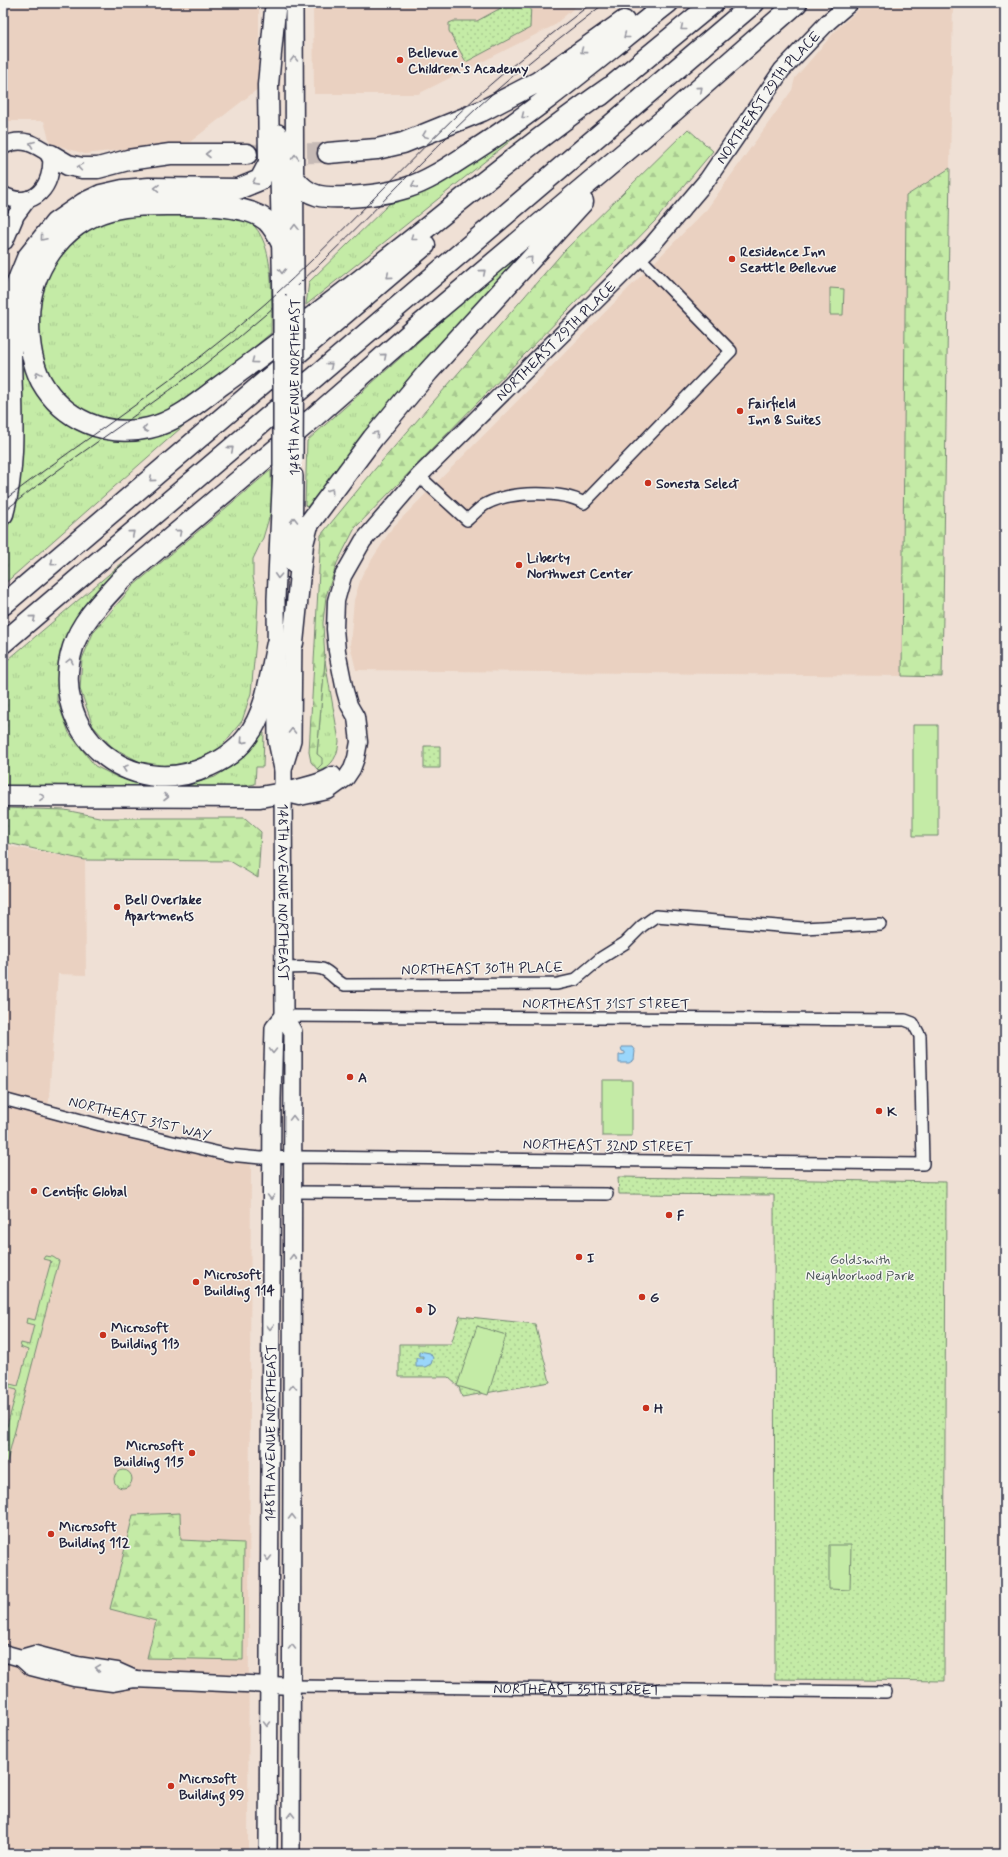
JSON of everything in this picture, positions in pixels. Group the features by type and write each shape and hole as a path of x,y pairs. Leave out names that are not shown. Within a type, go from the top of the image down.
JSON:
{"highway":[{"path":"328,153 376,149 403,143 482,111 554,71 648,3"},
{"path":"295,179 302,188 310,194 338,197 365,196 406,188 434,176 505,131 668,3"},
{"path":"3,605 610,87 713,3"},
{"path":"3,643 754,3"},
{"path":"674,111 599,186 456,340 372,438 332,490 305,530 285,643 257,722 247,738 238,747 219,761 199,771 163,777 140,774 117,765 103,756 90,742 80,727 72,708 69,687 69,667 74,647 83,626 95,608 122,579 312,419 415,329 674,111 797,3"},
{"path":"3,514 8,494 12,458 12,307 16,285 27,258 55,223 84,203 101,195 123,190 142,188 238,189 260,180 269,163 268,84 275,6"},
{"path":"282,244 272,227 257,214 217,206 188,205 130,207 110,210 78,225 59,241 45,261 32,289 29,305 30,338 34,362 40,379 52,396 67,412 94,427 126,431 151,428 163,423 193,407 253,362 373,270 557,124 610,87"},
{"path":"51,155 68,165 82,168 98,168 128,160 170,154 247,154"},
{"path":"3,796 260,797 283,793"}],"main road":[{"name":"148TH AVENUE NORTHEAST","path":"291,1854 294,1157 293,1032 284,1016 283,769 292,740 285,643 289,298 295,179 294,3"},
{"name":"148TH AVENUE NORTHEAST","path":"275,6 282,244 289,298"},
{"name":"148TH AVENUE NORTHEAST","path":"268,1854 267,1685 271,1158 274,1028 284,1016"}],"street":[{"name":"NORTHEAST 29TH PLACE","path":"283,793 300,798 328,791 346,778 352,769 356,758 359,742 356,717 349,705 337,651 335,628 336,600 343,576 363,541 419,476 639,257 707,180 782,70 828,22 850,3"},
{"path":"3,195 19,200 28,199 37,195 44,189 50,171 51,155 29,142 20,140 5,144"},
{"path":"4,245 16,215 28,199"},
{"path":"3,220 4,245"},
{"path":"419,476 467,520 486,504 508,496 553,494 574,498 584,503 731,351 639,257"},
{"name":"NORTHEAST 30TH PLACE","path":"283,968 321,969 334,976 340,983 345,984 557,984 575,980 601,958 625,943 642,926 656,916 803,928 880,924"},
{"name":"NORTHEAST 31ST STREET","path":"284,1016 905,1020 913,1023 920,1036 923,1164"},
{"name":"NORTHEAST 31ST WAY","path":"3,1099 229,1155 271,1158 294,1157"},
{"name":"NORTHEAST 32ND STREET","path":"294,1157 923,1164"},
{"path":"293,1192 607,1194"},
{"name":"NORTHEAST 35TH STREET","path":"3,1653 21,1658 35,1654 77,1665 117,1671 135,1679 267,1685 886,1692"}],"shaded area":[{"path":"3,3 259,3 259,88 190,142 85,154 50,143 44,121 3,121"},
{"name":"Bellevue Children's Academy","path":"313,3 580,3 553,26 418,94 314,94"},
{"path":"866,3 953,3 950,168 906,196 902,676 356,670 350,645 354,600 362,575 392,528 707,209 792,90 795,78 837,29"},
{"path":"3,845 85,860 86,975 58,974 48,1112 251,1164 248,1854 3,1854"}],"green space":[{"path":"510,3 531,3 530,28 466,62 449,31 449,23 454,21 477,21"},
{"path":"674,3 682,3 306,305 309,282 389,204 436,186 465,169"},
{"path":"688,129 713,151 655,221 355,528 337,563 326,596 323,623 325,661 317,754 322,758 322,764 317,769 311,762 309,752 321,535 375,469 564,251"},
{"path":"950,168 942,677 902,676 906,196"},
{"path":"565,211 564,216 409,378 307,507 305,505 307,441"},
{"path":"179,213 236,217 249,221 258,231 264,243 270,273 271,333 206,388 162,415 138,422 113,423 80,412 56,390 42,366 36,342 40,288 61,254 90,228 119,217"},
{"path":"830,288 844,289 843,315 830,315"},
{"path":"21,365 26,365 47,405 60,419 83,432 95,436 122,439 147,436 190,420 3,585 3,538 14,512 22,437"},
{"path":"271,470 272,508 263,538 253,559 253,577 258,600 256,640 251,693 242,721 221,747 198,760 168,766 140,762 112,747 93,726 80,689 82,659 94,631 133,586"},
{"path":"128,558 129,561 83,606 72,624 65,642 58,671 57,700 69,733 95,766 117,777 151,787 3,787 3,664"},
{"path":"325,661 339,741 334,759 328,766 319,771 317,769 322,764 317,754"},
{"path":"913,725 938,725 938,836 913,836"},
{"path":"261,733 264,733 263,767 256,767 255,784 218,788 182,787 215,777 239,761"},
{"path":"424,746 440,746 440,768 424,768"},
{"path":"3,808 65,810 104,818 245,818 261,832 258,878 230,861 85,860 3,842"},
{"path":"602,1080 632,1080 632,1136 602,1136"},
{"name":"Goldsmith Neighborhood Park","path":"618,1177 946,1182 944,1681 775,1679 774,1195 619,1194"},
{"path":"45,1256 53,1257 59,1261 3,1477 3,1442 6,1430 3,1429 3,1425 7,1426 17,1390 9,1388 10,1384 18,1386 28,1350 20,1347 21,1343 29,1345 34,1325 26,1323 27,1318 35,1320 51,1261 43,1259"},
{"path":"460,1316 535,1324 550,1382 462,1397 459,1387 448,1377 399,1377 399,1344 451,1344"},
{"path":"477,1326 506,1335 488,1395 457,1386"},
{"path":"123,1470 129,1473 132,1479 129,1485 123,1488 117,1485 114,1479 117,1473"},
{"path":"180,1513 181,1540 244,1543 243,1660 147,1658 156,1621 110,1609 133,1515"},
{"path":"829,1545 851,1545 850,1590 829,1589"}],"water":[{"path":"621,1047 632,1047 635,1051 634,1060 629,1063 619,1063 619,1055 625,1054"},
{"path":"419,1351 430,1353 433,1358 431,1364 425,1367 416,1367 416,1358 423,1358 423,1356 419,1356"}],"tunnel":[{"path":"247,154 328,153"}],"tram line":[{"path":"3,501 170,380 266,303 320,252 450,121 477,96 519,60 592,3"},
{"path":"3,512 235,341 294,289 494,92 605,3"}],"place":[{"name":"Bellevue Children's Academy","path":"400,60"},
{"name":"Residence Inn Seattle Bellevue","path":"732,259"},
{"name":"Fairfield Inn & Suites","path":"740,411"},
{"name":"Sonesta Select","path":"648,483"},
{"name":"Liberty Northwest Center","path":"519,565"},
{"name":"Bell Overlake Apartments","path":"117,907"},
{"name":"A","path":"350,1077"},
{"name":"K","path":"879,1111"},
{"name":"Centific Global","path":"34,1191"},
{"name":"F","path":"669,1215"},
{"name":"I","path":"579,1257"},
{"name":"Microsoft Building 114","path":"196,1282"},
{"name":"G","path":"642,1297"},
{"name":"D","path":"419,1310"},
{"name":"Microsoft Building 113","path":"103,1335"},
{"name":"H","path":"646,1408"},
{"name":"Microsoft Building 115","path":"192,1453"},
{"name":"Microsoft Building 112","path":"51,1534"},
{"name":"Microsoft Building 99","path":"171,1786"}]}
